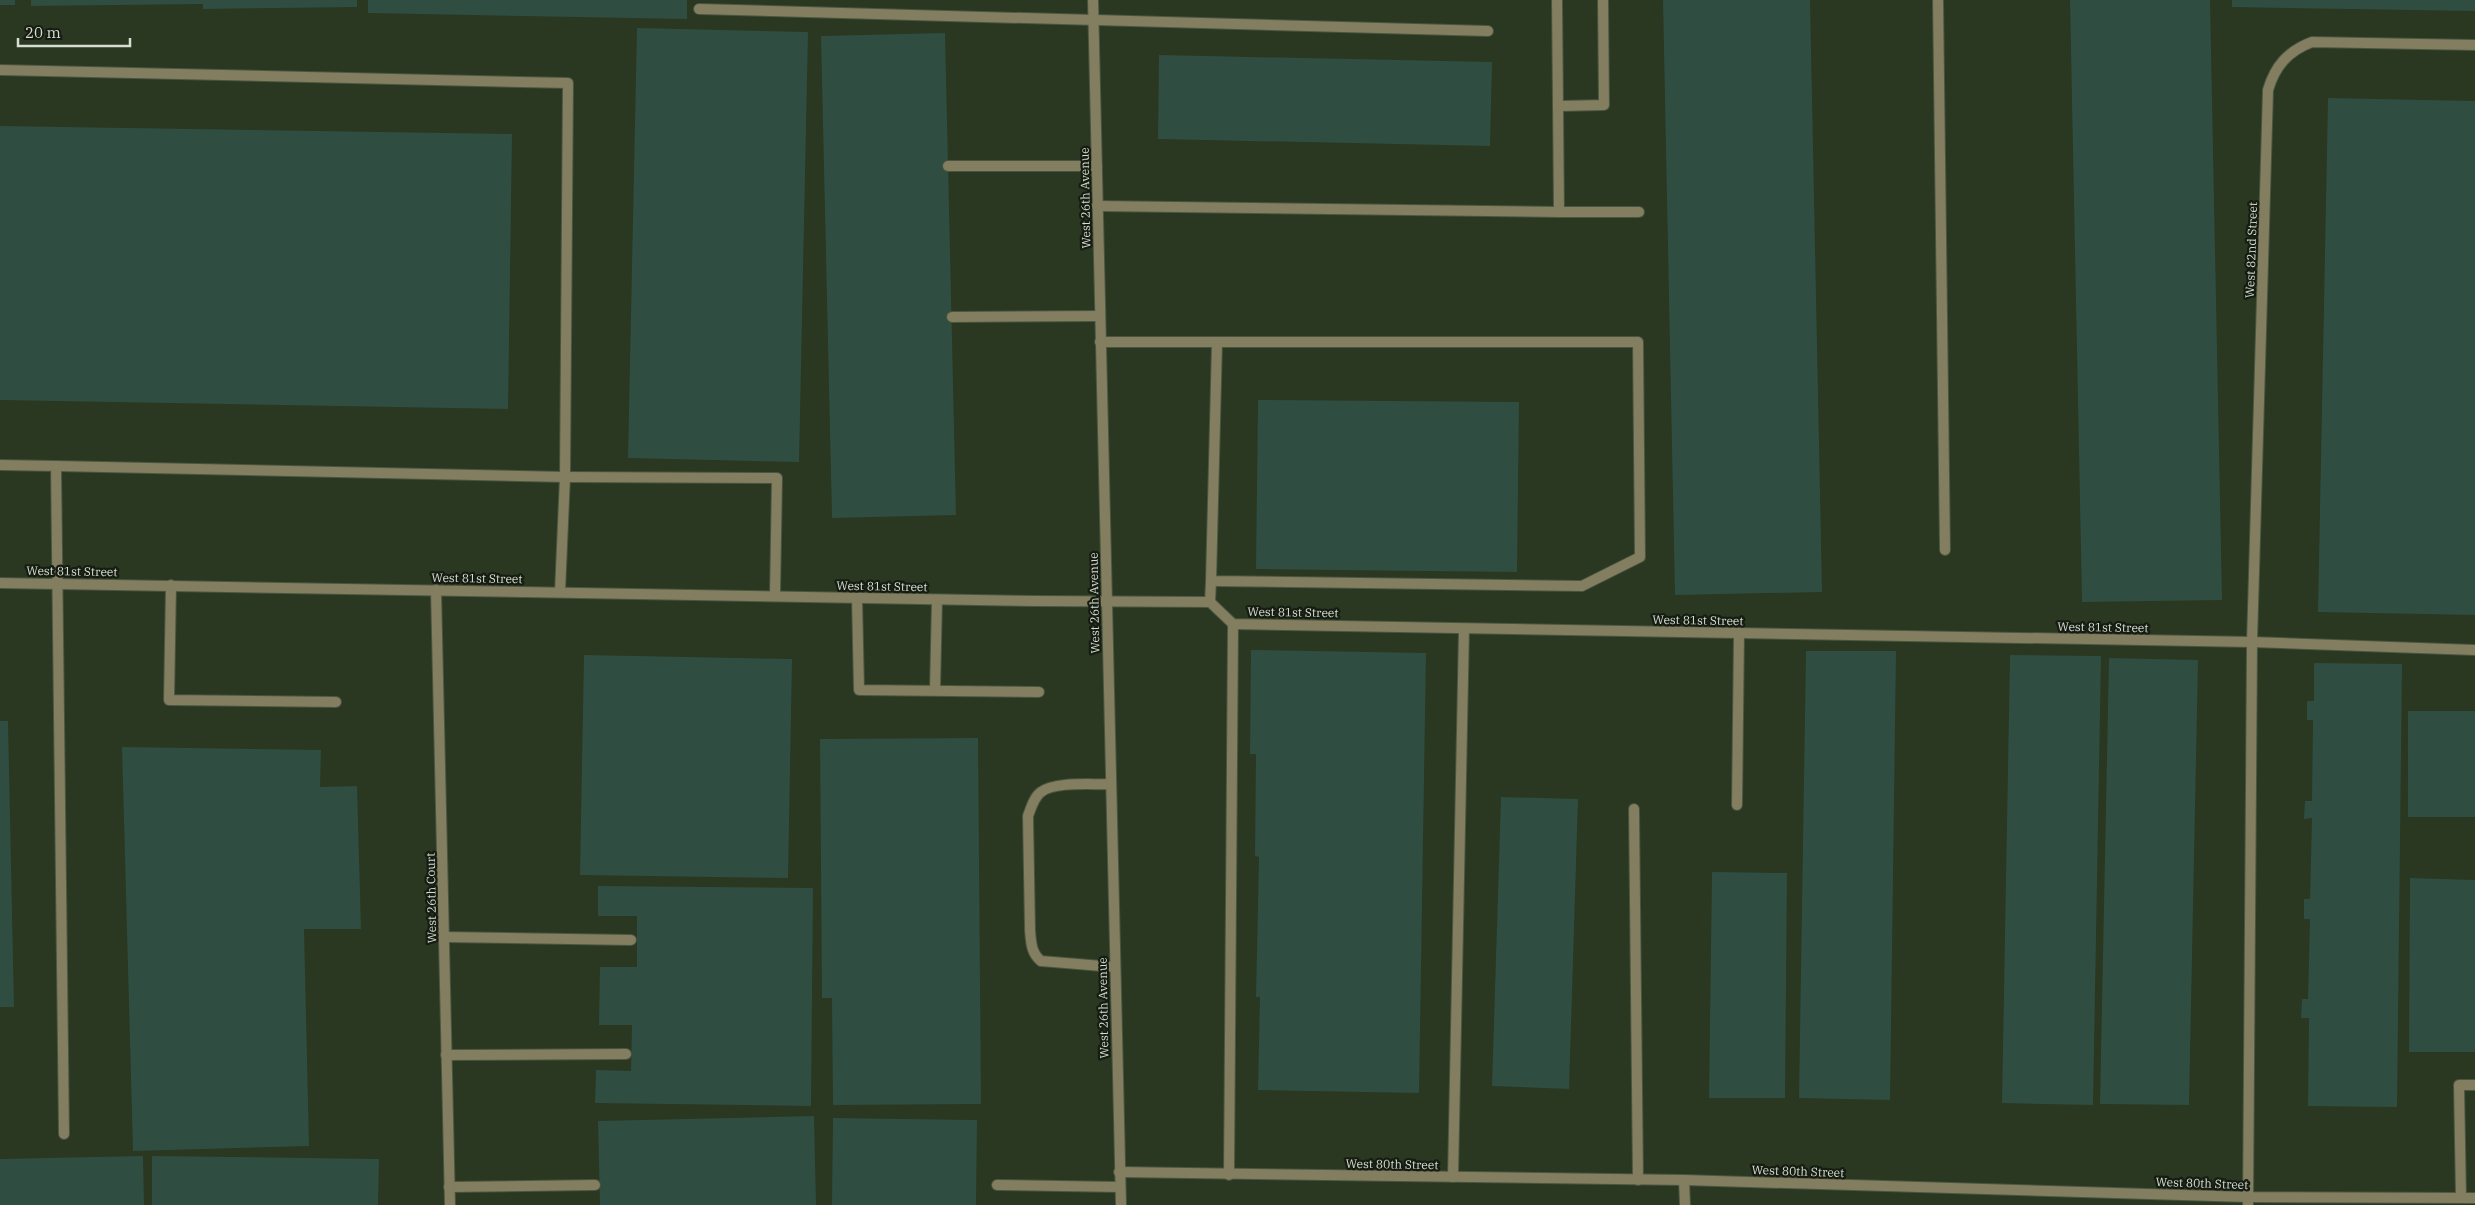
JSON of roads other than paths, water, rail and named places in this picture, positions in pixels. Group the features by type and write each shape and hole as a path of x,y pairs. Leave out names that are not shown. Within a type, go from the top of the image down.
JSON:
{"street":[{"name":"West 26th Avenue","path":"1093,0 1121,1205"},
{"path":"1557,0 1560,106 1559,212"},
{"path":"1560,106 1604,105 1603,0"},
{"path":"1938,0 1944,550"},
{"path":"699,9 1488,31"},
{"name":"West 82nd Street","path":"2248,1201 2252,642 2268,100 2273,73 2285,58 2298,47 2312,42 2475,46"},
{"path":"0,70 568,83 565,477 560,592"},
{"path":"948,166 1097,166"},
{"path":"1097,206 1639,212"},
{"path":"952,317 1100,316"},
{"path":"1100,342 1638,342 1640,557 1582,586 1211,581"},
{"path":"1210,602 1216,343"},
{"path":"0,465 565,477 777,478 775,596"},
{"path":"56,466 64,1134"},
{"name":"West 81st Street","path":"0,583 937,600 1210,602 1233,624 2252,642 2475,650"},
{"path":"171,585 169,700 336,702"},
{"name":"West 26th Court","path":"436,590 450,1205"},
{"path":"857,598 859,690 1039,692"},
{"path":"934,690 937,600"},
{"path":"1229,1175 1233,624"},
{"path":"1453,1177 1464,629"},
{"path":"1737,805 1739,633"},
{"path":"1110,784 1053,786 1040,792 1033,802 1028,816 1030,920 1031,945 1035,956 1041,961 1114,967"},
{"path":"1634,809 1638,1180"},
{"path":"444,937 631,940"},
{"path":"446,1055 626,1054"},
{"path":"2461,1198 2459,1085 2475,1085"},
{"name":"West 80th Street","path":"1119,1172 1684,1180 2248,1201 2475,1198"},
{"path":"1684,1180 1685,1205"},
{"path":"449,1187 595,1185"},
{"path":"997,1185 1120,1187"}]}
